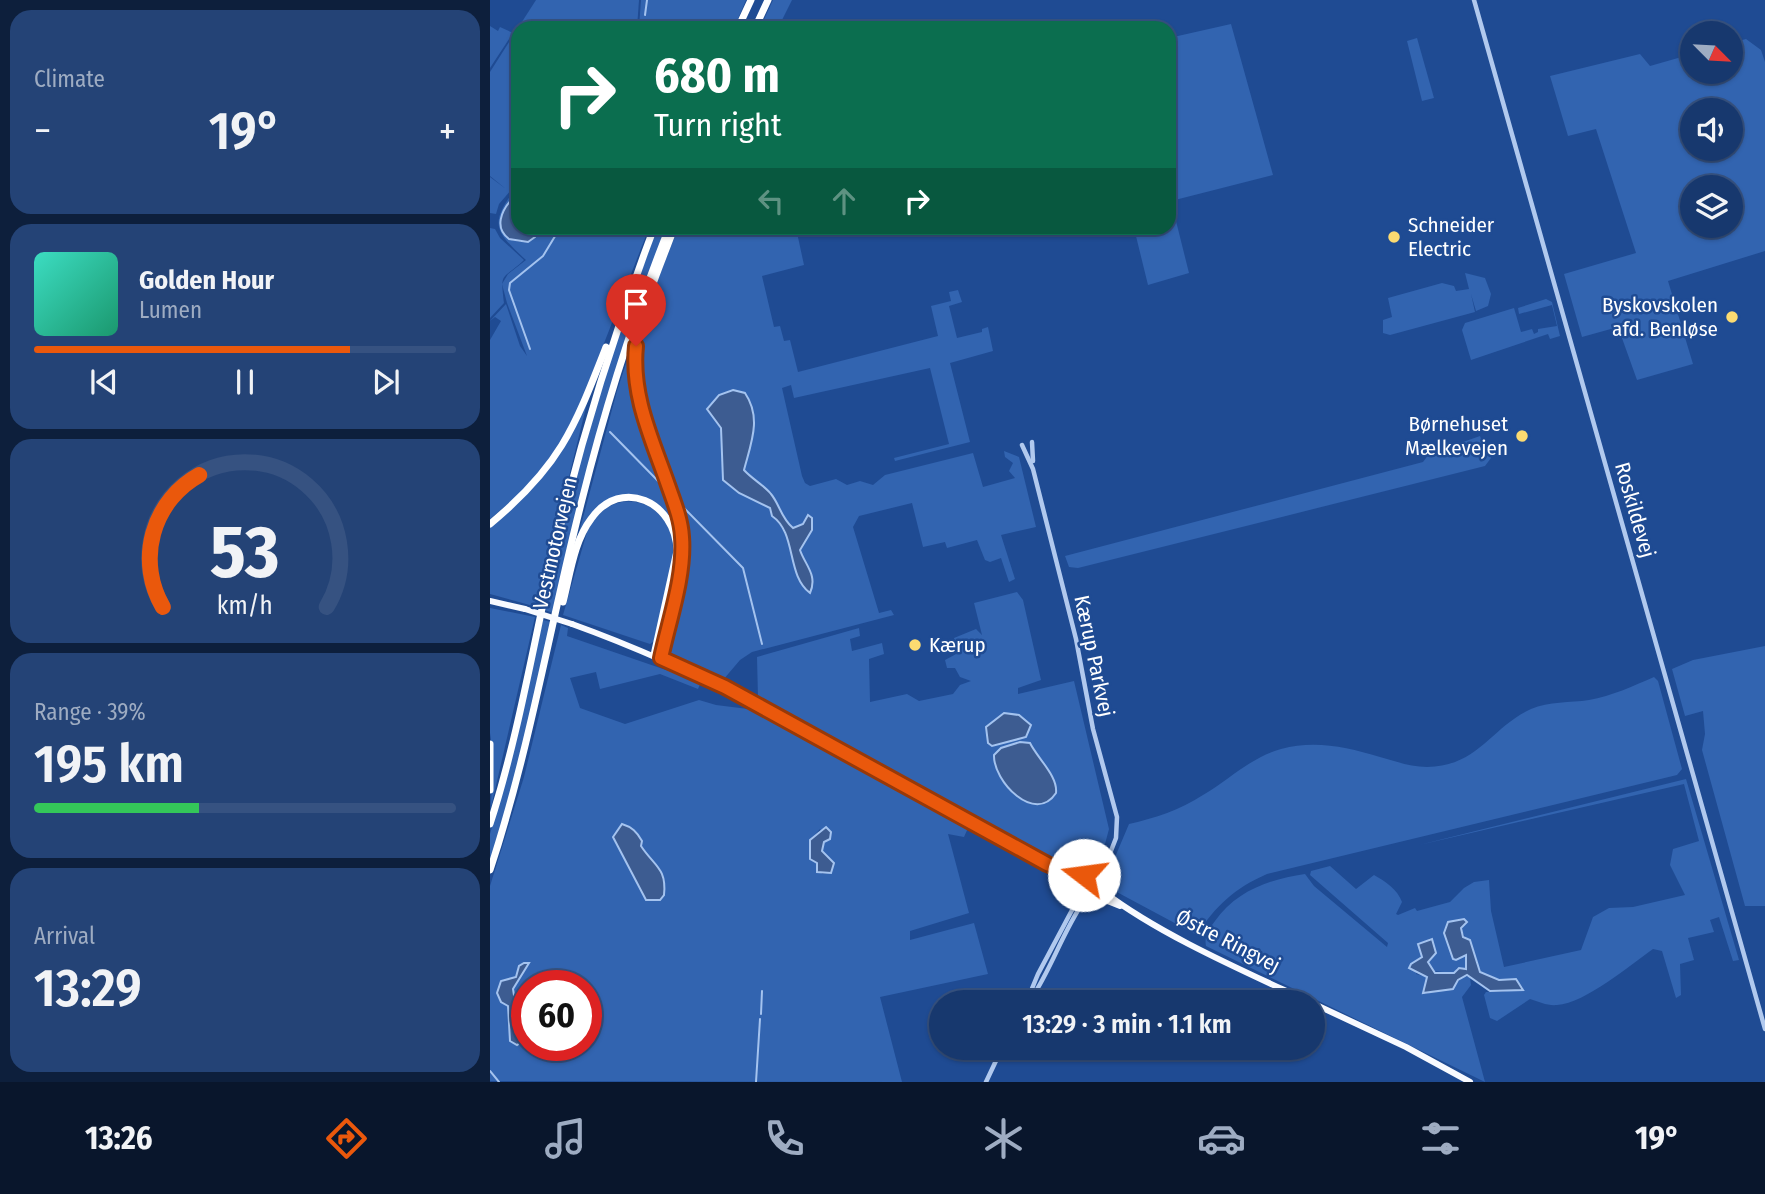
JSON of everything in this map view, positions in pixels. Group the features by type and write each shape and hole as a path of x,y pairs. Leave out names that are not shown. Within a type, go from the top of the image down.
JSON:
{"highway":[{"path":"741,21 751,0"},
{"path":"758,21 768,0"},
{"name":"Vestmotorvejen","path":"490,824 510,751 571,483 603,370 651,235"},
{"name":"Vestmotorvejen","path":"490,870 515,788 582,500 604,421 667,235"},
{"path":"657,656 681,562 682,536 674,502 642,414 635,362 644,316 672,235"},
{"path":"490,524 533,485 564,446 580,414 633,282"},
{"path":"542,676 585,528 599,509 621,498 645,500 659,508 669,519 676,537 675,569 657,656"},
{"path":"490,744 490,790"}],"main road":[{"path":"490,601 572,624 657,656 725,687 1047,864 1080,878 1093,874 1100,879 1102,895 1091,902 1081,899 1076,886 1047,864"},
{"path":"1076,886 1080,878"},
{"name":"Østre Ringvej","path":"1102,895 1286,990"},
{"name":"Østre Ringvej","path":"1325,1009 1406,1047 1471,1082"}],"street":[{"name":"Roskildevej","path":"1474,0 1765,1029"},
{"name":"Kærup Parkvej","path":"1032,442 1033,469"},
{"name":"Kærup Parkvej","path":"1022,445 1033,469 1076,639 1093,729 1116,813 1117,834 1100,879"},
{"path":"1093,874 1112,849"},
{"path":"1032,990 1038,974 1081,899"},
{"path":"986,1082 996,1060"}],"shaded area":[{"path":"536,0 639,0 638,21 522,21"},
{"path":"641,0 746,0 737,21 640,21"},
{"path":"773,0 792,0 782,21 763,21"},
{"path":"1231,24 1273,175 1176,200 1176,36"},
{"path":"490,26 498,31 500,27 511,32 511,36 490,68"},
{"path":"1417,38 1434,98 1422,101 1407,41"},
{"path":"511,39 511,190 499,204 496,214 490,213 490,177 506,189 490,176 490,72"},
{"path":"1746,39 1761,50 1765,62 1765,251 1668,281 1693,364 1637,380 1618,327 1582,337 1564,274 1636,253 1596,129 1568,136 1550,76 1640,54 1650,66 1680,57 1680,84 1743,84 1743,40"},
{"path":"511,195 509,239 522,242 535,235 646,235 583,397 560,446 524,490 490,519 490,340 501,321 495,317 490,321 506,304 520,346 527,356 502,284 508,274 526,260 501,233 499,217"},
{"path":"511,200 511,235 535,237 528,242 509,239 504,235 500,225"},
{"path":"1176,221 1189,273 1148,285 1136,235 1176,235"},
{"path":"490,228 495,229 500,238 524,260 504,277 504,303 490,318"},
{"path":"654,235 663,235 636,308 553,613 545,610 575,480 613,351"},
{"path":"675,235 798,235 804,265 762,276 774,327 780,326 784,341 790,340 798,372 938,336 931,306 951,301 949,292 958,290 962,302 949,306 957,338 982,332 982,329 988,327 993,351 950,363 970,442 895,461 894,458 949,444 930,368 794,398 791,385 782,388 802,476 810,486 836,479 847,485 860,481 873,485 885,475 973,453 983,487 1015,478 1009,471 1013,463 1005,457 1004,451 1019,457 1036,527 1001,535 1015,579 1009,582 1001,558 990,562 985,560 977,540 947,548 945,542 923,547 912,503 859,516 853,527 879,613 891,610 894,615 752,652 740,660 723,680 669,652 667,646 685,559 685,530 681,509 644,405 638,361 647,310"},
{"path":"1465,273 1485,278 1491,294 1488,306 1476,311 1471,294 1475,312 1390,335 1383,333 1383,320 1392,317 1388,298 1442,283 1454,286 1456,291 1469,289"},
{"path":"1546,299 1552,302 1560,336 1550,339 1548,334 1471,360 1462,330 1465,323 1514,308 1521,332 1532,329 1534,334 1538,329 1557,326 1552,305 1519,314 1518,308"},
{"path":"637,330 633,377 678,522 680,553 661,646 678,535 665,511 646,499 603,503 590,515 574,551 617,391"},
{"path":"733,390 745,393 753,412 754,431 744,470 771,494 793,528 803,524 808,515 812,518 812,530 800,550 812,575 810,593 797,576 789,543 770,508 739,493 723,480 721,428 707,409 719,395"},
{"path":"589,395 537,607 490,594 490,527 522,499 549,468 571,434"},
{"path":"1480,436 1483,445 1489,447 1491,458 1485,466 1078,568 1069,567 1065,556 1423,462 1429,454"},
{"path":"622,502 642,504 659,514 670,530 672,540 668,583 654,641 650,644 563,615 587,532 605,509"},
{"path":"1017,592 1023,600 1041,680 1018,688 1018,694 1074,681 1109,829 1105,844 1095,860 1081,869 1048,857 758,698 757,657 859,628 860,636 850,639 852,651 882,643 884,654 869,659 870,702 907,694 919,701 953,694 960,685 971,681 960,677 955,668 947,668 945,660 958,653 954,638 976,629 982,635 974,603"},
{"path":"490,608 535,617 491,807 493,753 490,733"},
{"path":"543,620 551,622 516,775 490,862 490,834 508,773"},
{"path":"561,625 568,628 567,636 701,682 698,689 660,674 600,689 596,672 570,678 580,708 625,724 699,700 748,709 968,828 964,837 948,834 969,913 910,931 910,940 974,923 988,974 880,997 902,1082 490,1081 490,886 524,777","holes":["820,829 827,841 824,842 822,851 831,873 822,874 809,855 810,840"]},
{"path":"1765,646 1765,906 1745,906 1702,750 1705,734 1703,711 1685,716 1672,669 1693,660"},
{"path":"1654,677 1658,681 1682,769 1677,775 1267,874 1245,885 1227,899 1197,935 1113,890 1110,869 1129,824 1185,805 1270,753 1294,746 1318,745 1355,750 1415,766 1445,765 1472,753 1517,717 1538,706 1598,698"},
{"path":"1004,713 1019,715 1031,725 1026,737 992,746 988,743 986,727"},
{"path":"1020,742 1030,743 1054,780 1056,793 1047,802 1027,802 1017,796 1000,776 994,755 1001,748"},
{"path":"1686,779 1739,960 1733,961 1719,917 1710,920 1714,932 1688,938 1694,960 1680,964 1681,995 1676,998 1662,951 1653,949 1581,998 1554,1005 1530,999 1497,1021 1490,1018 1484,995 1486,992 1523,988 1516,979 1500,980 1480,972 1472,946 1463,933 1464,919 1449,922 1444,933 1455,960 1466,955 1468,968 1457,968 1454,973 1433,971 1428,960 1436,952 1430,938 1416,974 1427,977 1425,994 1454,987 1462,977 1470,977 1471,985 1462,997 1485,1082 1325,1004 1325,990 1296,990 1206,946 1209,930 1223,911 1243,894 1279,879 1305,874 1314,886 1387,947 1388,943 1310,875 1311,871 1330,866 1356,889 1374,875 1387,883 1402,902 1396,914 1398,915 1415,908 1417,911 1450,902 1474,882 1489,880 1491,911 1504,967 1581,950 1593,917 1609,908 1633,907 1685,895 1670,865 1673,849 1699,841 1684,784 1419,845"},
{"path":"622,824 638,835 642,841 641,846 664,879 664,895 660,900 646,900 613,837"},
{"path":"826,827 831,832 830,839 824,842 822,851 834,863 831,873 817,872 817,863 810,859 810,840"},
{"path":"1464,919 1467,922 1461,928 1463,937 1470,940 1480,972 1499,980 1516,979 1523,990 1490,991 1467,975 1458,980 1453,989 1423,993 1427,977 1409,968 1422,957 1418,944 1432,939 1436,953 1428,962 1435,973 1454,973 1459,968 1466,969 1466,955 1453,959 1444,933 1448,922"},
{"path":"529,963 525,970 518,970 519,966"},
{"path":"511,978 511,1042 508,1006 501,1002 497,993 501,981"}],"waterway":[{"path":"645,15 647,0"},
{"path":"530,349 509,290 510,283 543,256 556,235"},
{"path":"610,432 662,485"},
{"path":"683,507 743,568 762,644"},
{"path":"761,1014 762,991"},
{"path":"756,1082 760,1019"},
{"path":"490,1071 499,1082"}],"place":[{"name":"Schneider Electric","path":"1394,237"},
{"name":"Byskovskolen afd. Benløse","path":"1732,317"},
{"name":"Børnehuset Mælkevejen","path":"1522,436"},
{"name":"Kærup","path":"915,645"}],"route":[{"path":"636,346 636,385 642,414 674,502 682,536 681,562 661,658 725,687 1047,864 1080,878 1084,875"}]}
